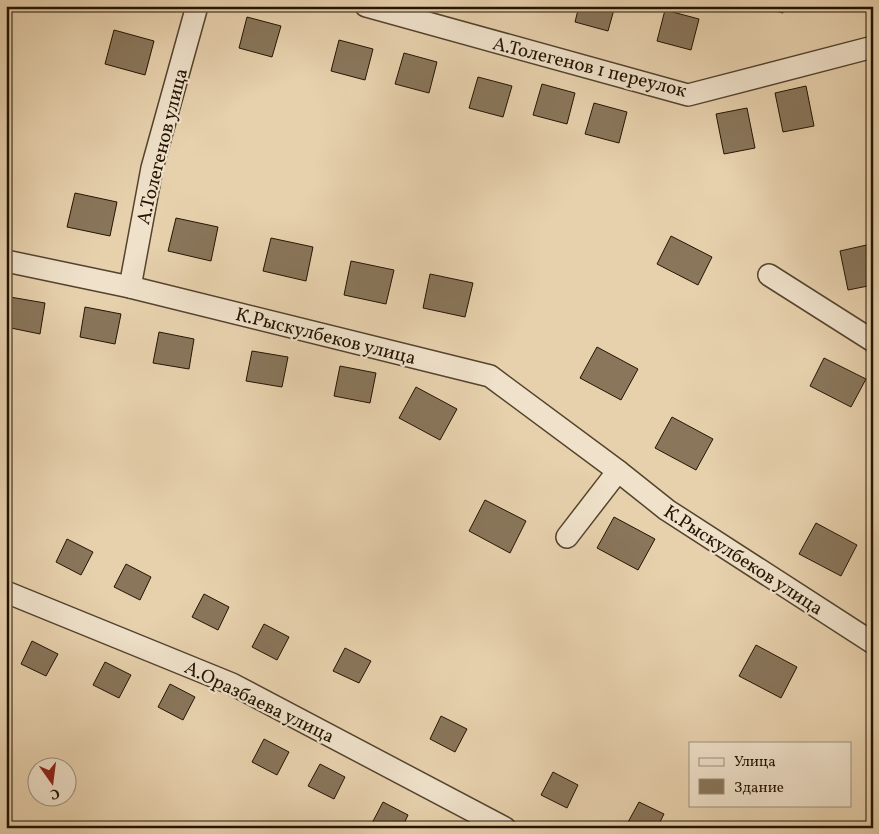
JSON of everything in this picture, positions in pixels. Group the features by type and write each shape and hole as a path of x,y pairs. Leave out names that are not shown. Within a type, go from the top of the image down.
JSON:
{"street":[{"name":"А.Толегенов улица","path":"130,287 152,168 197,6"},
{"name":"А.Толегенов 1 переулок","path":"366,6 688,95 873,47"},
{"name":"К.Рыскулбеков улица","path":"6,260 130,287 490,376 618,471 667,510 873,643"},
{"path":"769,275 873,342"},
{"path":"567,537 618,471"},
{"name":"А.Оразбаева улица","path":"6,592 232,684 505,828"}],"building":[{"path":"579,6 615,6 608,31 575,22"},
{"path":"756,6 785,6 783,13"},
{"path":"665,10 699,19 691,50 657,41"},
{"path":"247,17 281,26 272,57 239,48"},
{"path":"114,30 154,41 145,75 105,64"},
{"path":"339,40 373,49 365,80 331,71"},
{"path":"404,53 437,62 429,93 395,84"},
{"path":"478,77 512,86 503,117 469,108"},
{"path":"542,84 575,93 567,124 533,115"},
{"path":"806,86 814,126 783,132 775,93"},
{"path":"594,103 627,112 619,143 585,134"},
{"path":"747,108 755,148 724,154 716,114"},
{"path":"75,193 117,202 110,236 67,227"},
{"path":"176,218 218,227 211,261 168,251"},
{"path":"671,236 712,257 698,285 657,264"},
{"path":"271,238 313,247 306,281 263,271"},
{"path":"871,244 873,285 848,290 840,251"},
{"path":"351,261 394,270 386,304 344,295"},
{"path":"430,274 473,283 465,317 423,308"},
{"path":"10,297 45,303 40,334 6,327"},
{"path":"85,307 121,314 115,344 80,337"},
{"path":"159,332 194,339 189,369 153,363"},
{"path":"597,347 638,369 621,400 580,378"},
{"path":"252,351 288,357 282,387 246,381"},
{"path":"824,358 866,379 851,407 810,386"},
{"path":"340,366 376,373 370,403 334,396"},
{"path":"416,387 457,409 440,440 399,418"},
{"path":"672,417 713,439 696,470 655,448"},
{"path":"485,500 526,521 510,553 469,531"},
{"path":"614,517 655,539 638,570 597,548"},
{"path":"816,523 857,545 841,576 799,554"},
{"path":"67,539 93,552 81,575 56,562"},
{"path":"126,564 151,577 140,600 114,587"},
{"path":"204,594 229,607 218,630 192,617"},
{"path":"264,624 289,637 277,660 252,647"},
{"path":"32,641 58,654 46,676 21,664"},
{"path":"756,645 797,667 781,698 739,676"},
{"path":"345,648 371,661 359,683 333,671"},
{"path":"105,662 131,675 119,698 93,685"},
{"path":"170,684 195,697 183,720 158,707"},
{"path":"441,716 467,729 455,752 430,739"},
{"path":"264,739 289,752 277,775 252,762"},
{"path":"320,764 345,777 334,799 308,786"},
{"path":"553,772 578,785 567,808 541,795"},
{"path":"383,802 408,815 402,828 377,828 371,825"},
{"path":"639,802 664,814 657,828 634,828 627,824"}]}
